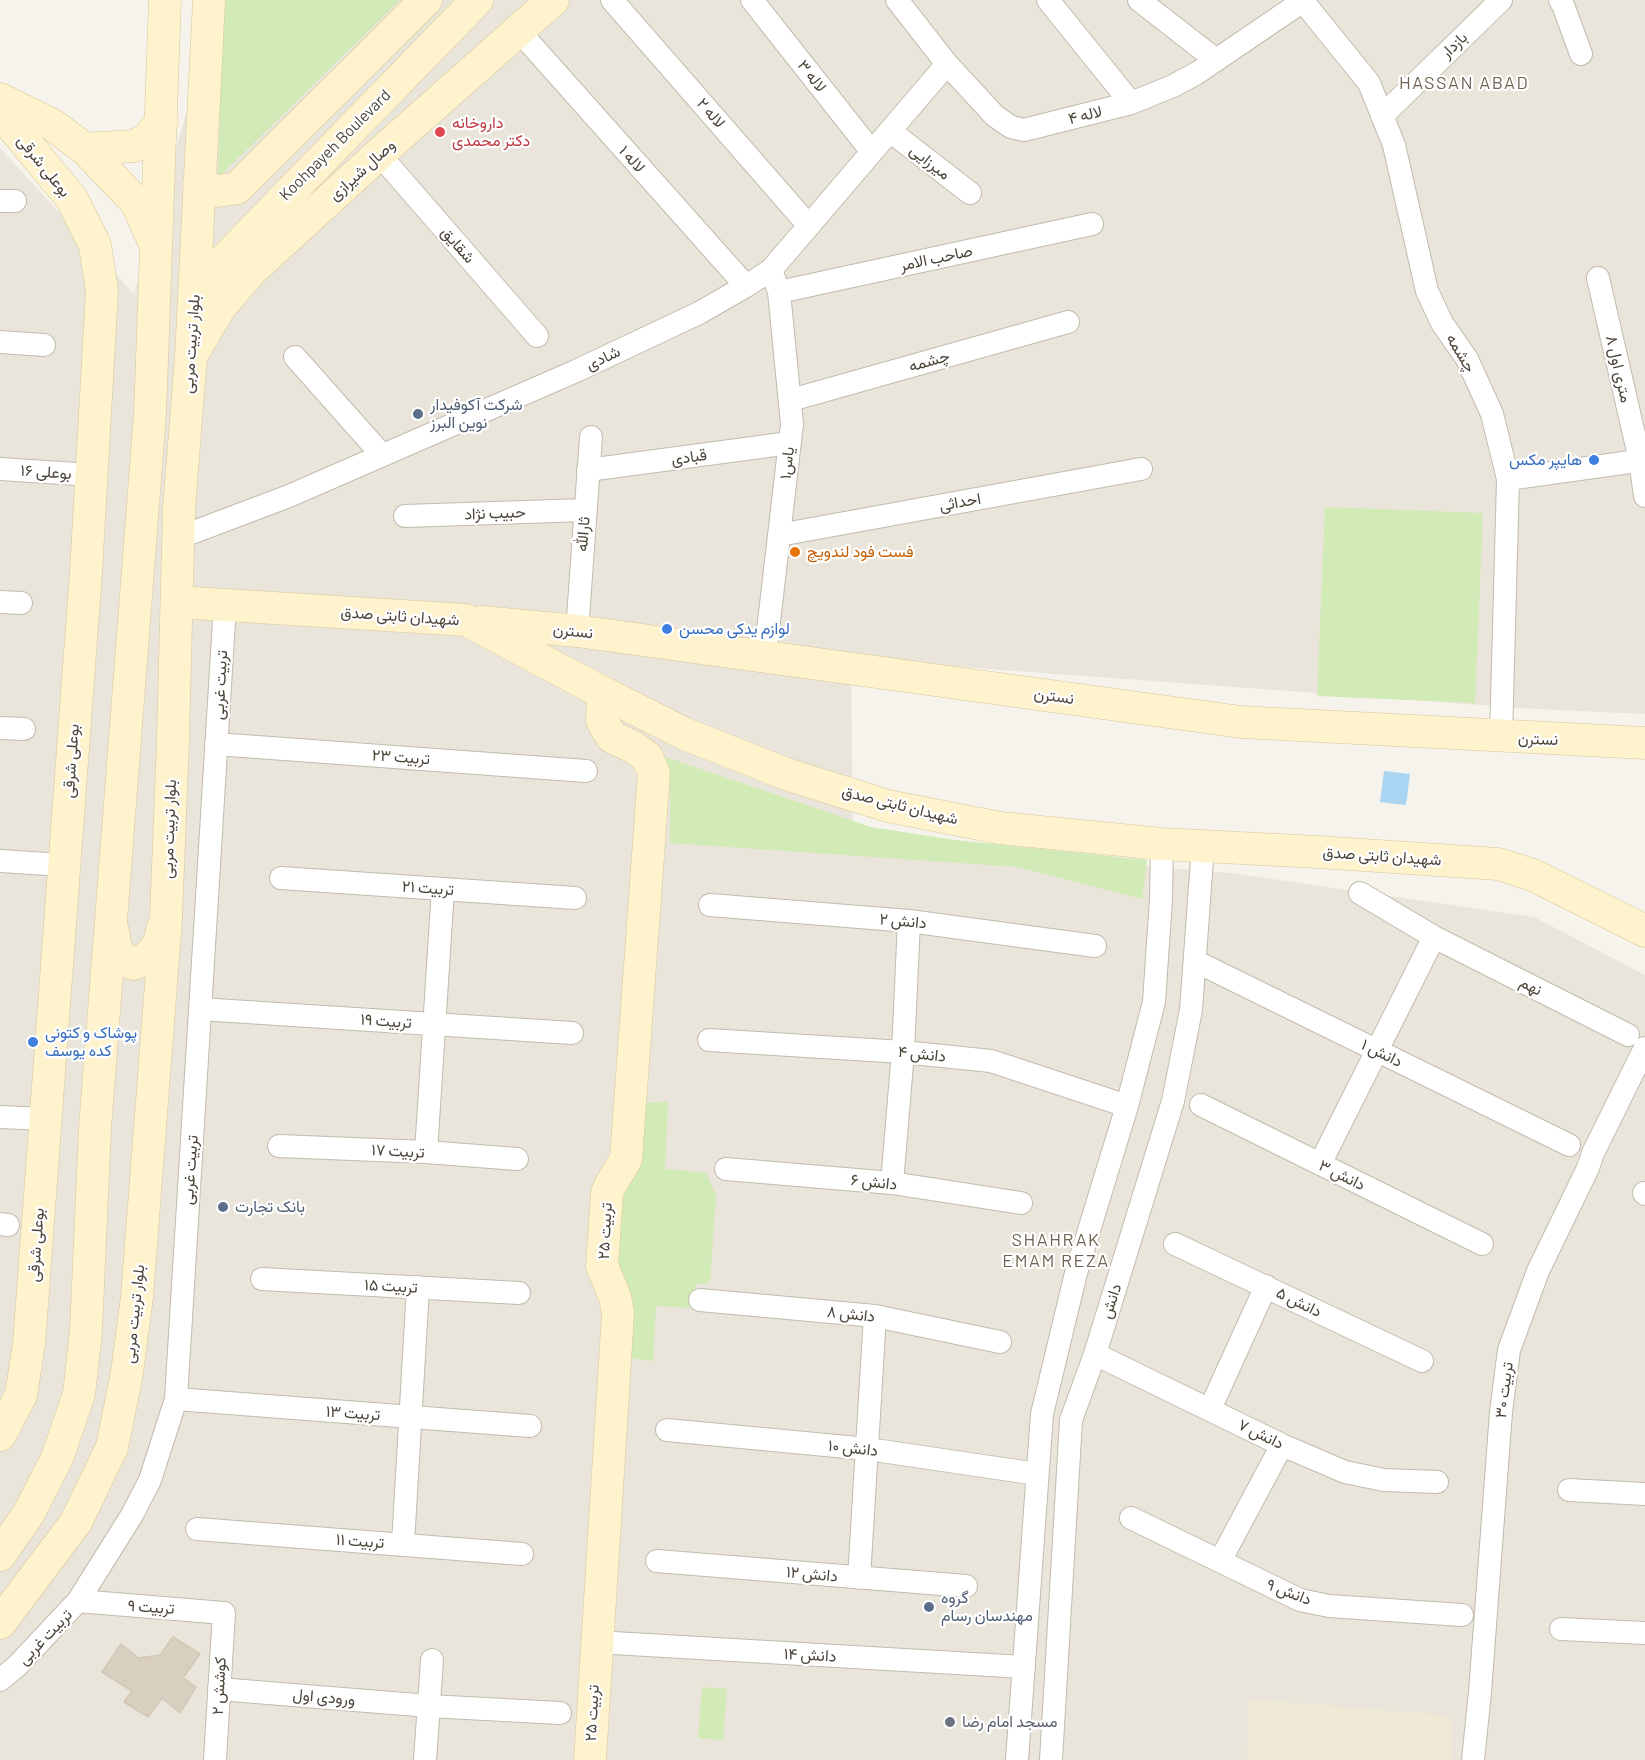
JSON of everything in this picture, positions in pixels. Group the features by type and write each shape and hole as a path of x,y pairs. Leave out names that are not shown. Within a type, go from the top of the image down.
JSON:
{"main road":[{"path":"0,1555 29,1513 57,1458 79,1394 86,1331 95,1128 150,414 165,0"},
{"name":"بلوار تربیت مربی","path":"0,1623 76,1522 112,1448 127,1373 137,1297 166,919 178,538 195,290 209,0"},
{"name":"وصال شیرازی","path":"191,357 220,307 251,271 553,0"},
{"path":"423,6 448,17 469,8"},
{"path":"423,6 435,30 436,43"},
{"path":"239,243 223,244 211,238 208,225 210,212 219,200 237,188 423,6"},
{"name":"Koohpayeh Boulevard","path":"195,290 469,8"},
{"path":"0,99 53,124 85,149 136,202 157,250"},
{"name":"بوعلی شرقی","path":"0,112 72,198 95,245 102,291 86,572 29,1344 21,1395 0,1435"},
{"path":"85,149 134,146 147,140 162,121"},
{"path":"199,185 218,191 237,188"},
{"name":"شهیدان ثابتی صدق","path":"177,602 466,620 685,734 786,774 888,806 1000,828 1161,844 1498,864 1533,875 1645,931"},
{"name":"نسترن","path":"466,620 577,631 1241,722 1645,743"},
{"name":"تربیت ۲۵","path":"590,1760 618,1313 615,1297 602,1266 607,1194 626,1159 654,773 647,757 612,737 606,728 602,720 603,693"},
{"path":"111,915 117,953 124,960 133,964 147,958 159,943 166,919"}],"street":[{"name":"لاله ۲","path":"612,0 809,226"},
{"name":"لاله ۳","path":"752,0 872,152"},
{"name":"لاله ۴","path":"897,0 947,64 995,116 1017,129 1031,129 1131,103 1173,86 1216,60 1303,0"},
{"path":"1048,0 1131,103"},
{"path":"1139,0 1216,60"},
{"name":"چشمه","path":"1303,0 1369,83 1394,145 1427,291 1442,323 1467,359 1492,414 1508,480 1501,737"},
{"name":"بازدار","path":"1382,116 1501,0"},
{"path":"1569,2 1581,54"},
{"name":"لاله ۱","path":"519,31 746,286"},
{"name":"شادی","path":"178,538 289,496 576,371 699,314 746,286 771,270 947,64"},
{"name":"میرزایی","path":"890,131 970,194"},
{"name":"شقایق","path":"379,154 537,336"},
{"name":"صاحب الامر","path":"779,292 1092,224"},
{"name":"یاس۱","path":"765,656 790,443 791,400 779,292 771,270"},
{"name":"۸ متری اول","path":"1598,278 1643,460 1645,496"},
{"name":"چشمه","path":"791,400 1068,322"},
{"path":"0,342 44,345"},
{"path":"295,357 382,455"},
{"name":"ثارالله","path":"577,631 591,437"},
{"name":"قبادی","path":"588,470 790,443"},
{"path":"1508,480 1643,460"},
{"name":"بوعلی ۱۶","path":"0,469 92,475"},
{"name":"احداثی","path":"779,535 1141,469"},
{"name":"حبیب نژاد","path":"405,516 585,510"},
{"name":"تربیت غربی","path":"0,1680 17,1666 78,1601 132,1515 150,1480 176,1399 225,604"},
{"path":"0,728 24,729"},
{"name":"تربیت ۲۳","path":"216,744 586,771"},
{"path":"1017,1760 1042,1414 1076,1273 1127,1106 1154,1002 1161,898 1161,844"},
{"name":"دانش","path":"1051,1760 1071,1420 1095,1354 1173,1101 1191,1010 1203,846"},
{"path":"0,861 63,865"},
{"name":"تربیت ۲۱","path":"281,878 575,898"},
{"path":"426,1152 443,889"},
{"name":"نهم","path":"1360,893 1434,937 1636,1042"},
{"name":"دانش ۲","path":"710,905 909,921 1095,946"},
{"path":"892,1183 903,1052 909,921"},
{"path":"1320,1164 1434,937"},
{"name":"دانش ۱","path":"1195,961 1569,1145"},
{"name":"تربیت ۱۹","path":"200,1009 572,1033"},
{"name":"دانش ۴","path":"709,1040 903,1052 991,1061 1127,1106"},
{"name":"تربیت ۳۰","path":"1473,1760 1501,1412 1509,1350 1538,1271 1588,1168 1636,1042"},
{"name":"دانش ۳","path":"1201,1105 1482,1244"},
{"path":"0,1117 45,1119"},
{"name":"تربیت ۱۷","path":"279,1146 426,1152 517,1159"},
{"name":"دانش ۶","path":"726,1169 892,1183 1021,1203"},
{"name":"دانش ۵","path":"1175,1244 1422,1361"},
{"name":"تربیت ۱۵","path":"262,1279 519,1293"},
{"path":"1210,1409 1266,1286"},
{"path":"403,1544 418,1287"},
{"name":"دانش ۸","path":"700,1300 875,1316 1000,1342"},
{"path":"859,1578 875,1316"},
{"name":"دانش ۷","path":"1095,1354 1282,1445 1345,1472 1384,1480 1437,1482"},
{"name":"تربیت ۱۳","path":"176,1399 530,1426"},
{"path":"1042,1414 1071,1420"},
{"name":"دانش ۱۰","path":"667,1430 868,1449 1037,1474"},
{"path":"1220,1562 1282,1445"},
{"path":"1569,1490 1645,1494"},
{"name":"دانش ۹","path":"1131,1518 1300,1600 1329,1606 1462,1615"},
{"name":"تربیت ۱۱","path":"197,1529 522,1554"},
{"name":"دانش ۱۲","path":"657,1562 966,1586"},
{"name":"تربیت ۹","path":"78,1601 224,1612"},
{"name":"کوشش ۲","path":"215,1760 224,1612"},
{"path":"1561,1629 1645,1633"},
{"name":"دانش ۱۴","path":"596,1642 1024,1668"},
{"path":"425,1760 432,1660"},
{"name":"ورودی اول","path":"219,1689 429,1706 560,1713"}],"shaded area":[{"path":"219,0 1645,0 1645,714 1536,709 851,659 853,844 1231,873 1534,917 1645,975 1645,1760 0,1760 0,148 134,294"},
{"path":"1250,1699 1453,1716 1451,1760 1247,1760"}],"green space":[{"path":"223,0 400,0 218,178"},
{"path":"1325,507 1483,513 1475,703 1317,696"},
{"path":"663,756 871,827 955,840 1147,860 1142,899 1018,867 670,843 670,780"},
{"path":"668,1102 665,1169 706,1173 716,1196 710,1283 696,1284 694,1308 656,1306 653,1361 625,1358 613,1275 616,1190 642,1103"},
{"path":"702,1687 727,1689 723,1740 698,1738"}],"water":[{"path":"1384,771 1410,774 1406,805 1380,802"}],"building":[{"path":"173,1637 200,1654 183,1678 196,1687 180,1713 162,1698 148,1717 124,1702 132,1691 102,1672 121,1644 139,1658 160,1655"}],"place":[{"name":"داروخانه دکتر محمدی","path":"440,132"},
{"name":"شرکت آکوفیدار نوین البرز","path":"418,414"},
{"name":"هایپر مکس","path":"1594,460"},
{"name":"فست فود لندویچ","path":"795,552"},
{"name":"لوازم یدکی محسن","path":"667,629"},
{"name":"پوشاک و کتونی کده یوسف","path":"33,1042"},
{"name":"بانک تجارت","path":"223,1207"},
{"name":"گروه مهندسان رسام","path":"929,1607"},
{"name":"مسجد امام رضا","path":"950,1722"}],"district":[{"name":"HASSAN ABAD","path":"1464,83"},
{"name":"SHAHRAK EMAM REZA","path":"1056,1250"}]}
